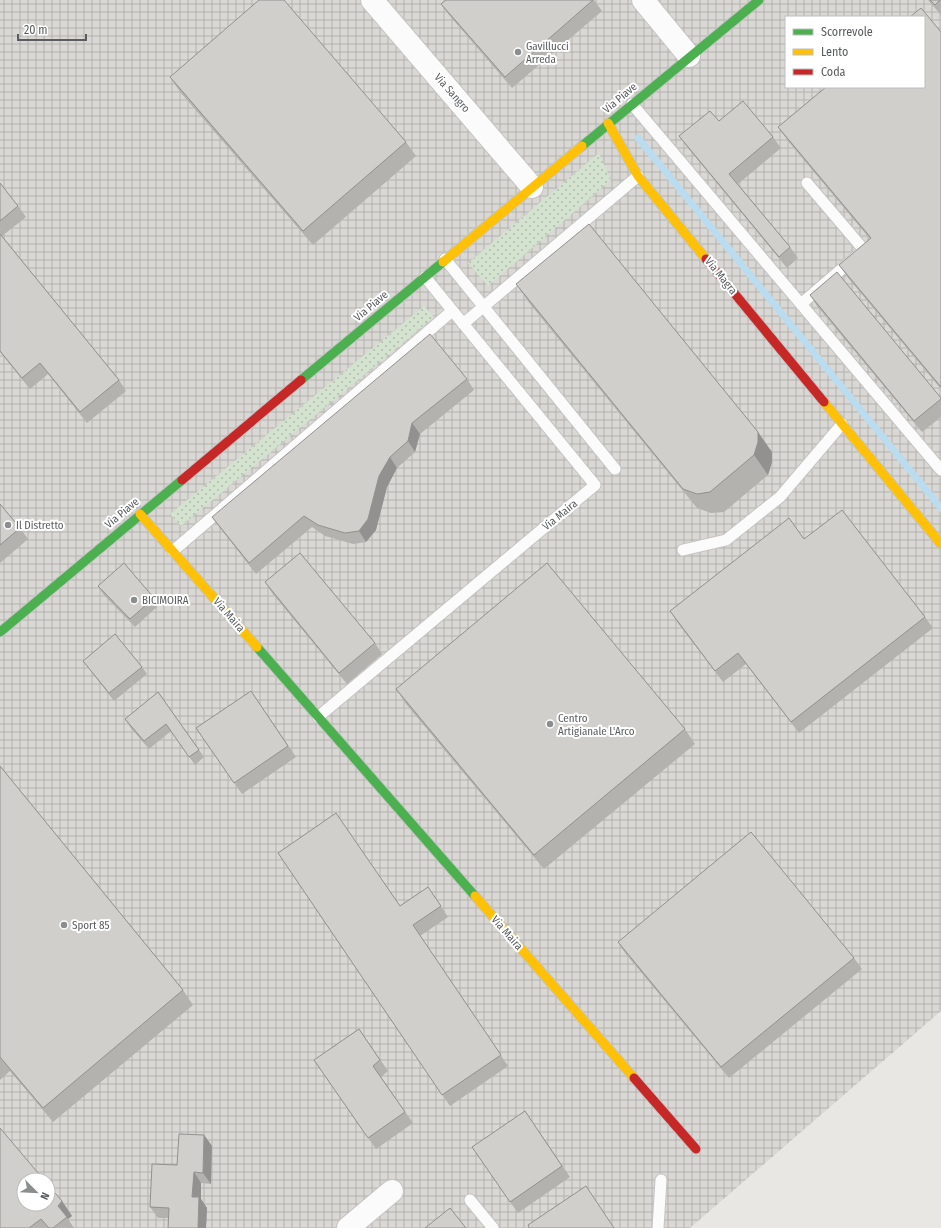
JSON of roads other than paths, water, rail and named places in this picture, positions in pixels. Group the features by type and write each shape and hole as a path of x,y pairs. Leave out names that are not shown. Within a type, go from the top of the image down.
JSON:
{"street":[{"name":"Via Sangro","path":"372,0 532,187"},
{"path":"643,0 689,56"},
{"name":"Via Piave","path":"0,632 608,123 759,0"},
{"name":"Via Magra","path":"608,123 638,176 941,544"},
{"name":"Via Maira","path":"140,514 696,1149"},
{"path":"348,1228 392,1191"}],"lane":[{"path":"632,104 941,470"},
{"path":"463,324 638,176"},
{"path":"801,304 864,250 807,183"},
{"path":"445,259 615,469"},
{"name":"Via Maira","path":"318,717 595,485 425,277"},
{"path":"173,551 452,311"},
{"path":"683,550 726,540 780,497 842,424"},
{"path":"658,1228 661,1180"},
{"path":"470,1200 492,1228"}],"waterway":[{"path":"638,138 941,508"}],"place":[{"name":"Gavillucci Arreda","path":"518,52"},
{"name":"Il Distretto","path":"8,525"},
{"name":"BICIMOIRA","path":"134,600"},
{"name":"Centro Artigianale L'Arco","path":"550,724"},
{"name":"Sport 85","path":"64,925"}]}
